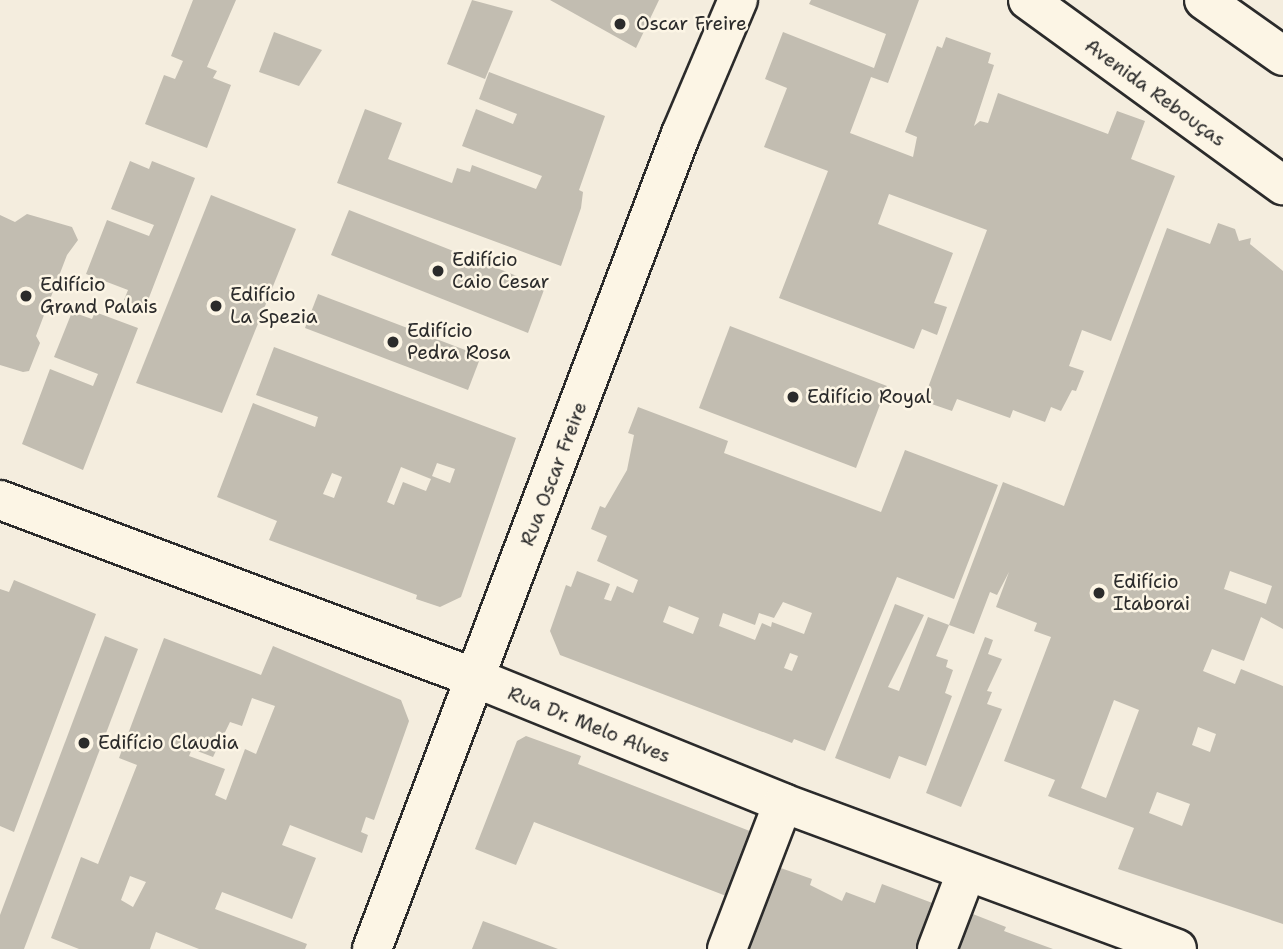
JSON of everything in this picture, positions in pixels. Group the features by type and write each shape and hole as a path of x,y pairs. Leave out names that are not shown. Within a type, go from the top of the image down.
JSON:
{"street":[{"name":"Rua Oscar Freire","path":"372,949 478,679 681,134 738,0"},
{"name":"Avenida Rebouças","path":"1028,0 1283,185"},
{"path":"1204,0 1283,56"},
{"name":"Rua Dr. Melo Alves","path":"0,500 478,679 783,803 966,873 1177,949"},
{"path":"727,949 783,803"},
{"path":"937,949 966,873"}],"building":[{"path":"193,0 236,0 207,67 217,71 213,78 231,85 207,148 145,124 164,75 175,79 183,61 171,56"},
{"path":"472,0 513,11 485,79 447,64"},
{"name":"Oscar Freire","path":"550,0 659,0 636,48"},
{"path":"811,0 919,0 888,83 871,77 850,133 913,157 917,137 905,132 937,46 942,48 946,37 991,53 988,63 994,65 974,126 980,121 988,123 998,93 1108,134 1117,111 1145,121 1131,159 1175,176 1111,341 1082,330 1069,366 1084,371 1076,391 1072,390 1061,411 1051,407 1045,422 1013,410 1010,418 957,399 952,411 923,401 987,230 889,194 878,224 953,253 934,303 947,307 937,335 922,329 914,349 779,298 828,171 764,147 787,88 765,79 783,32 874,68 886,34 809,4"},
{"path":"274,32 322,50 299,86 259,72"},
{"path":"489,72 605,116 579,190 583,192 581,208 561,266 337,183 365,109 402,123 388,159 452,183 457,168 470,172 472,165 536,189 542,176 462,146 476,109 513,124 517,114 479,99"},
{"path":"130,161 149,169 152,161 195,178 145,308 124,300 128,290 86,274 107,220 149,236 154,225 111,209"},
{"name":"Edifício La Spezia","path":"211,195 296,229 222,413 136,383"},
{"name":"Edifício Caio Cesar","path":"349,210 545,287 528,333 331,255"},
{"name":"Edifício Grand Palais","path":"27,214 72,227 78,240 67,255 36,336 40,343 29,371 23,372 0,365 0,215 15,222"},
{"path":"1218,223 1235,229 1239,241 1251,238 1250,244 1283,271 1283,629 1261,617 1244,661 1212,649 1203,671 1235,684 1241,669 1283,686 1283,924 1118,869 1134,828 1048,796 1055,780 1004,761 1051,637 1034,631 1037,623 996,607 1009,572 997,595 990,592 974,634 949,625 1003,482 1064,506 1167,228 1210,244","holes":["1230,571 1272,586 1266,604 1224,589","1114,700 1139,710 1106,798 1081,788","1198,727 1216,734 1210,752 1192,745","1157,792 1190,804 1182,826 1149,813"]},
{"name":"Edifício Pedra Rosa","path":"318,294 481,356 468,390 305,328"},
{"path":"72,312 92,319 95,312 138,328 83,470 22,444 50,369 93,386 98,374 54,357"},
{"name":"Edifício Royal","path":"730,326 887,386 856,468 699,408"},
{"path":"274,347 516,438 461,597 440,607 416,599 417,595 269,540 277,521 217,497 253,403 315,427 318,417 256,395","holes":["437,463 455,469 450,483 432,476","401,467 431,479 426,491 403,482 394,505 387,502","332,473 342,477 334,498 323,494"]},
{"path":"638,407 728,441 724,453 881,512 905,450 998,485 954,599 897,577 825,751 794,739 792,743 560,655 550,631 566,585 571,587 577,571 610,584 604,599 611,601 617,586 633,593 638,580 597,561 607,536 591,529 600,506 605,508 627,470 634,435 628,433","holes":["783,602 812,613 804,634 772,622 771,627 762,623 755,640 719,626 723,613 755,625 759,613 774,618","669,606 699,618 693,634 663,622","790,653 798,656 792,671 784,668"]},
{"path":"14,580 96,614 14,832 0,826 0,589 9,592"},
{"path":"895,604 924,615 888,687 899,691 928,617 949,625 936,656 948,660 946,667 953,670 945,693 952,696 926,766 899,756 890,779 835,758"},
{"name":"Edifício Claudia","path":"105,636 138,649 24,949 0,949 0,915"},
{"path":"985,637 993,640 988,654 1002,659 987,691 992,692 987,704 1002,709 961,807 926,793"},
{"path":"164,638 261,675 273,646 401,700 409,721 374,820 366,817 361,832 368,835 362,853 290,825 282,845 316,858 292,919 222,892 215,909 307,944 305,949 199,949 156,932 150,949 79,949 51,938 81,857 98,864 137,765 119,758","holes":["252,698 275,706 256,754 245,749 226,800 215,795 225,769 189,756 192,749 213,757 230,722 242,726","130,876 146,882 133,907 121,900"]},
{"path":"526,736 581,756 578,764 760,835 734,899 534,822 516,865 475,849 517,741"},
{"path":"775,866 812,879 810,885 842,901 846,892 875,903 882,884 943,907 927,949 745,949"},
{"path":"960,909 1006,927 1004,931 1053,949 944,949"},
{"path":"483,921 558,949 472,949"}],"place":[{"name":"Oscar Freire","path":"620,24"},
{"name":"Edifício Caio Cesar","path":"438,271"},
{"name":"Edifício Grand Palais","path":"26,296"},
{"name":"Edifício La Spezia","path":"216,306"},
{"name":"Edifício Pedra Rosa","path":"393,342"},
{"name":"Edifício Royal","path":"793,397"},
{"name":"Edifício Itaborai","path":"1099,593"},
{"name":"Edifício Claudia","path":"84,743"}]}
